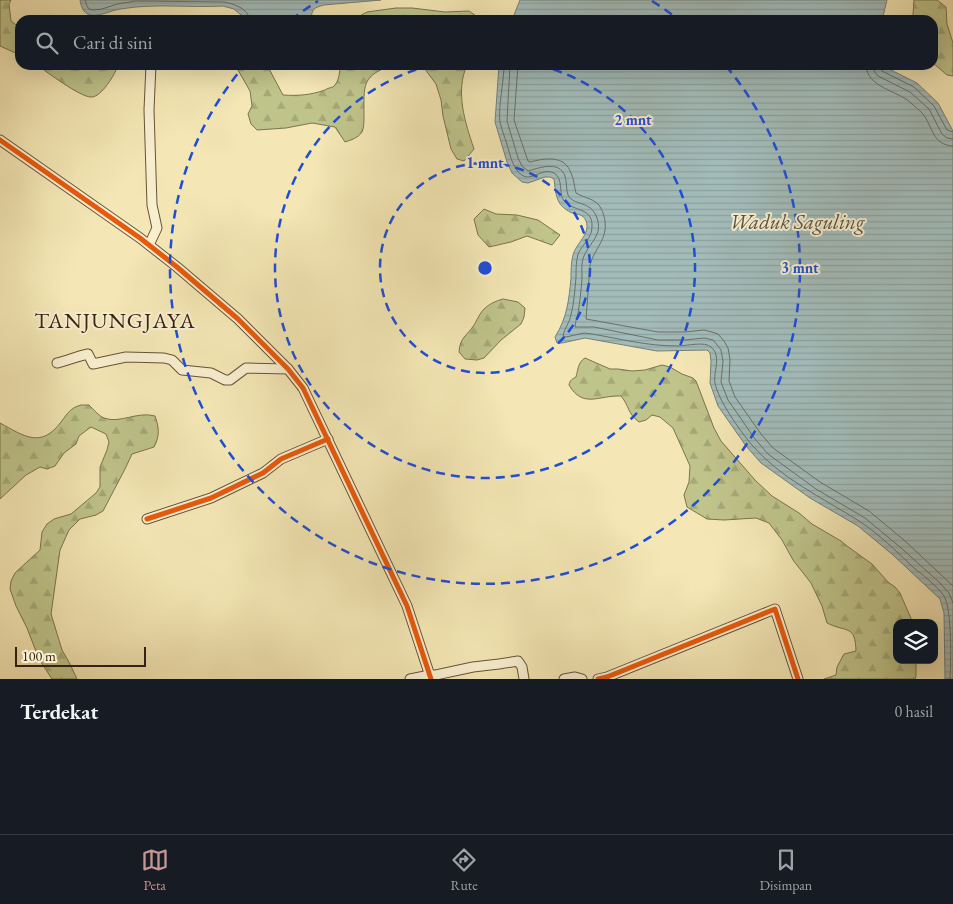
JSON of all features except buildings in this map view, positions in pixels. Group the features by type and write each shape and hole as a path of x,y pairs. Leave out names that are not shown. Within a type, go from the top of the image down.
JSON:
{"street":[{"path":"149,245 157,228 152,205 149,110 151,70"},
{"path":"0,140 149,245 238,319 288,369 302,388 328,439 407,606 430,677"},
{"path":"56,363 88,354 93,364 126,357 164,358 172,360 182,370 211,373 225,380 230,380 246,368 288,369"},
{"path":"147,519 211,498 262,473 281,459 328,439"},
{"path":"598,679 775,609 798,679"},
{"path":"410,679 518,661 522,667 524,679"},
{"path":"564,679 575,677 582,679"}],"green space":[{"path":"0,0 11,0 9,4 11,21 15,24 15,53 0,46"},
{"path":"914,0 937,0 946,7 947,24 953,43 953,76 947,75 938,67 938,15 913,15"},
{"path":"412,8 445,12 469,11 475,15 361,15 367,12"},
{"path":"44,70 116,70 99,94 91,97 72,89"},
{"path":"238,70 270,70 283,95 304,95 333,87 338,80 339,70 381,70 370,77 365,89 363,130 352,140 345,142 335,127 312,123 286,128 257,130 251,124 248,114 252,106 250,91"},
{"path":"426,70 465,70 462,86 463,107 474,149 464,161 457,159 451,149 436,84"},
{"path":"484,209 496,214 517,215 538,220 560,235 552,245 527,236 489,247 478,235 474,219"},
{"path":"503,299 518,302 525,308 521,324 501,340 484,358 477,360 465,359 459,352 462,340 485,308"},
{"path":"585,358 610,369 632,371 645,370 662,365 693,378 696,381 721,441 755,480 772,496 799,513 812,524 841,541 872,564 900,593 911,619 893,619 893,664 916,664 915,679 824,679 836,675 837,667 844,654 856,651 854,637 849,631 827,623 822,606 811,583 793,560 782,540 769,523 756,518 707,519 687,507 684,495 689,482 690,466 673,428 660,417 652,415 646,420 639,422 632,416 621,396 592,399 580,397 574,392 569,383 576,377"},
{"path":"81,405 89,405 100,416 116,420 142,415 155,416 158,435 154,447 132,454 103,511 80,519 69,530 60,550 51,614 62,650 77,679 52,679 39,659 16,606 10,589 11,581 15,573 40,550 42,532 47,524 54,519 71,514 96,493 100,487 100,467 109,442 106,434 91,427 79,436 76,444 64,453 55,466 47,469 40,467 26,475 0,499 0,423 25,436 39,438 54,430 70,411"}],"water":[{"path":"80,0 381,0 324,5 317,7 312,15 241,15 234,9 223,6 146,6 90,15 82,7"},
{"path":"520,0 887,0 883,15 514,15"},
{"name":"Waduk Saguling","path":"499,70 891,70 917,83 938,103 953,131 953,679 945,679 944,613 940,599 893,555 858,526 810,498 761,463 746,446 718,406 710,383 711,361 710,353 707,350 657,351 585,338 557,343 555,337 565,316 568,301 573,255 585,234 586,221 583,217 563,207 556,193 554,179 545,177 528,183 522,182 512,173 495,122"}],"cycle path":[{"path":"0,140 140,238 177,267 238,319 288,369 303,388 407,606 431,679"},
{"path":"147,519 211,498 263,473 281,459 328,439"},
{"path":"598,679 775,609 798,679"}],"district":[{"name":"TANJUNGJAYA","path":"115,320"}]}
